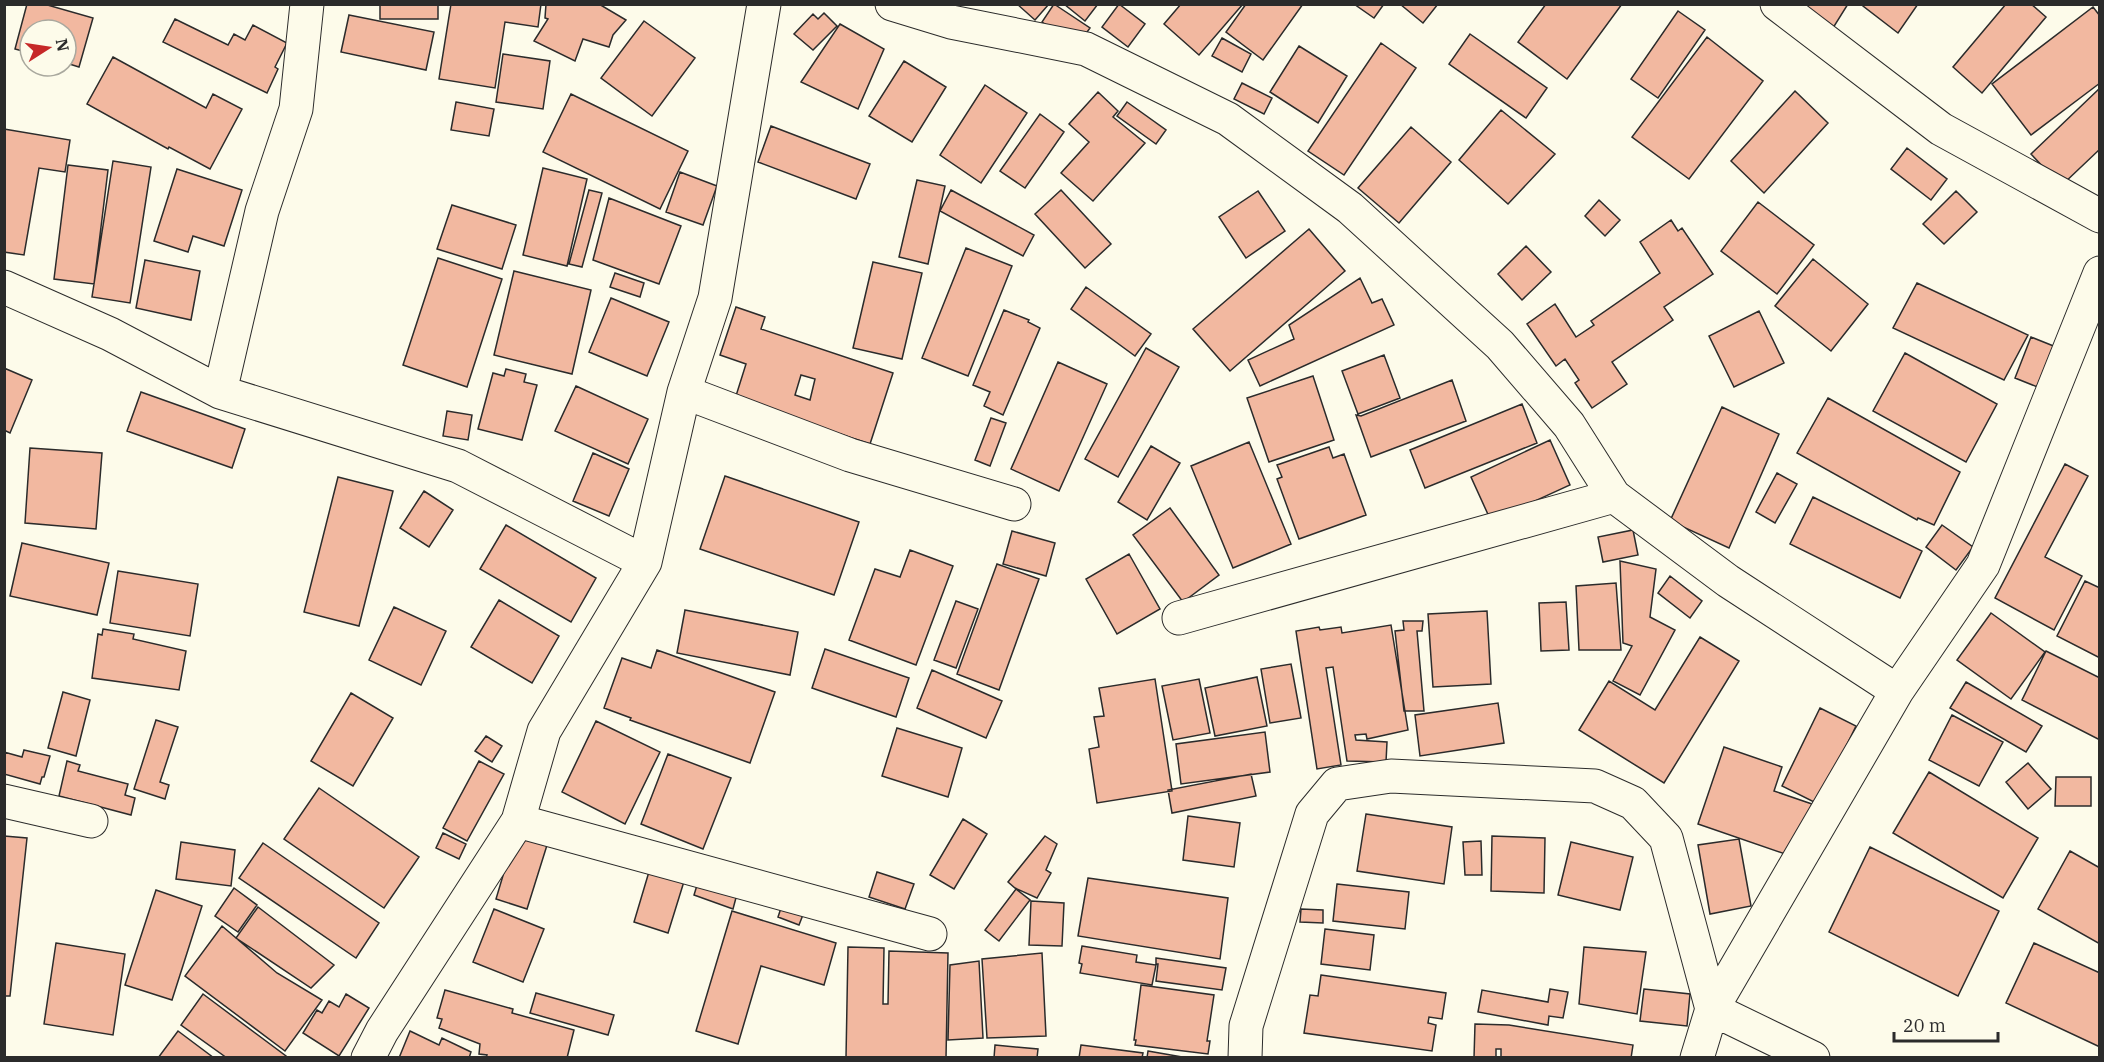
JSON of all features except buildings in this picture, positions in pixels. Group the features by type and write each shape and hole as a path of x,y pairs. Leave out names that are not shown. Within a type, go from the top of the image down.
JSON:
{"street":[{"path":"220,392 262,212 296,109 307,4"},
{"path":"368,1058 382,1030 518,821 544,731 645,562 684,392 715,298 764,4"},
{"path":"892,4 951,22 1086,49 1228,118 1350,208 1500,345 1569,425 1614,496 1728,581 1897,691"},
{"path":"1777,4 1941,129 2100,216"},
{"path":"1697,1058 1712,1009 1897,691 1983,565 2100,273"},
{"path":"4,287 110,334 220,392 458,466 645,562"},
{"path":"684,392 850,455 1014,504"},
{"path":"1179,618 1614,496"},
{"path":"1245,1058 1246,1026 1312,814 1336,784 1391,776 1594,786 1633,803 1666,838 1712,1009 1813,1058"},
{"path":"4,801 91,821"},
{"path":"518,821 930,934"}]}
